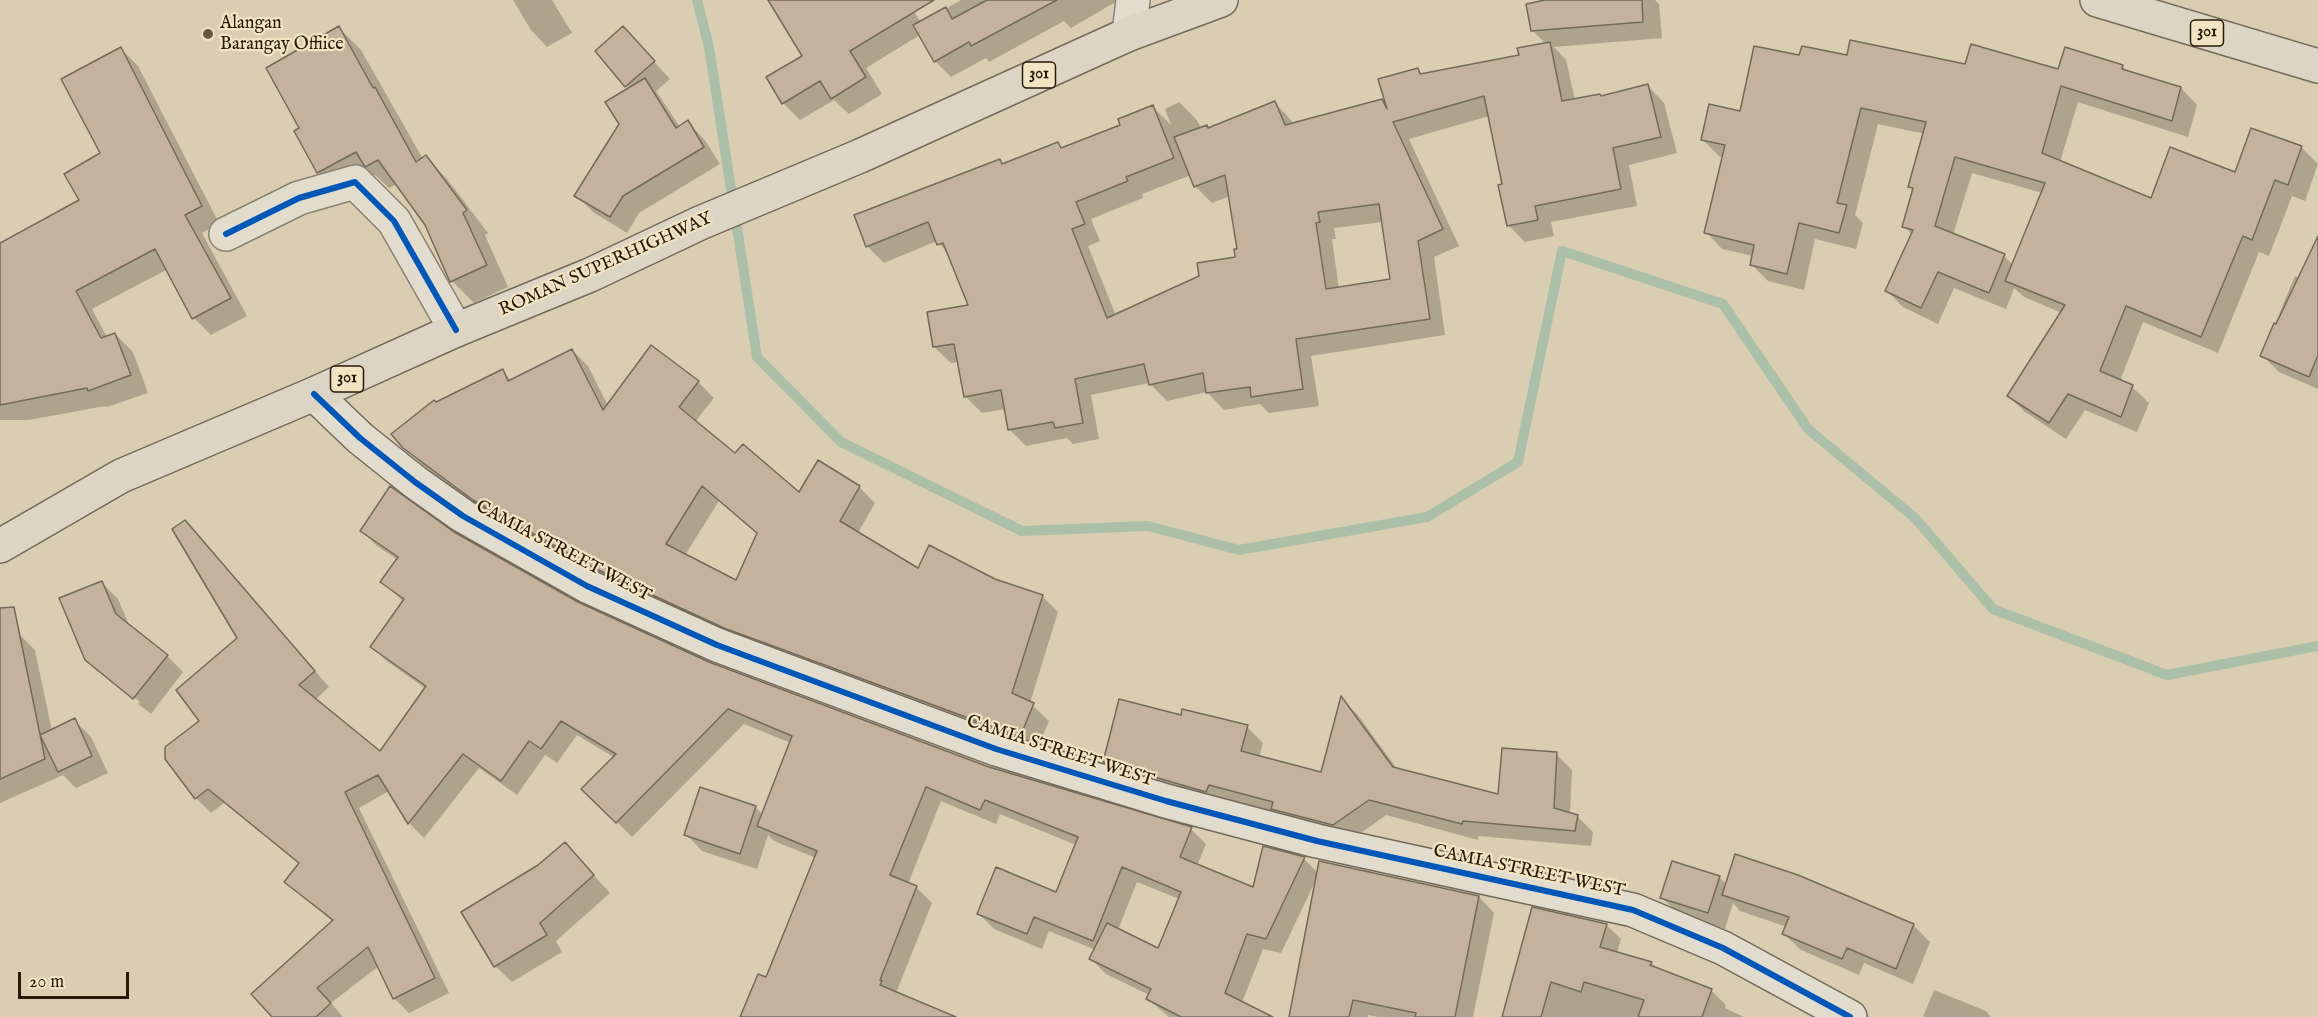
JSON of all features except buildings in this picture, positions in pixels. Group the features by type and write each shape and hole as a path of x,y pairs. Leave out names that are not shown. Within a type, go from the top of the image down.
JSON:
{"main road":[{"name":"ROMAN SUPERHIGHWAY","path":"0,546 121,476 314,394 456,330 590,275 700,223 860,156 1129,34 1221,0"},
{"name":"301","path":"2097,0 2318,66"}],"street":[{"path":"1129,34 1133,0"},
{"path":"226,234 299,198 355,182 394,220 456,330"},
{"name":"CAMIA STREET WEST","path":"314,394 369,445 463,516 587,586 717,645 996,749 1145,795 1317,841 1632,910 1723,948 1850,1017"}],"waterway":[{"path":"697,0 709,47 757,357 841,442 1022,531 1148,526 1239,550 1427,517 1518,462 1562,251 1723,304 1808,429 1915,518 1993,609 2167,675 2318,646"}],"cycle path":[{"path":"226,234 299,198 355,182 394,221 456,330"},
{"path":"314,394 360,438 415,482 463,516 587,586 717,645 996,749 1166,801 1317,841 1633,910 1723,948 1850,1017"}],"place":[{"name":"Alangan Barangay Offiice","path":"208,34"}]}
